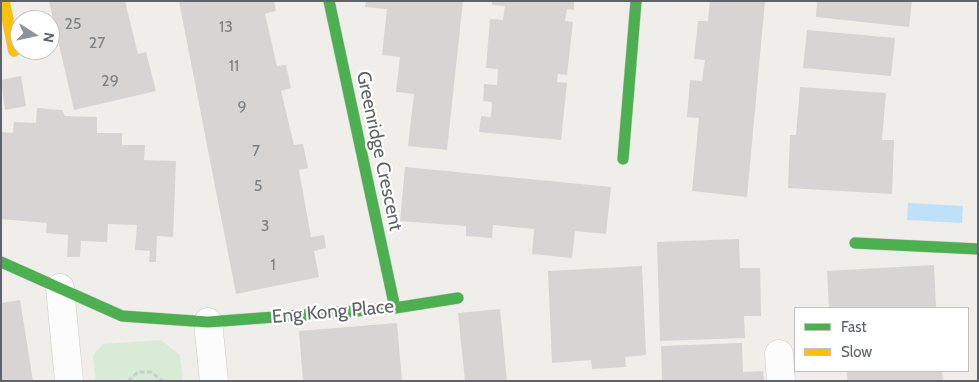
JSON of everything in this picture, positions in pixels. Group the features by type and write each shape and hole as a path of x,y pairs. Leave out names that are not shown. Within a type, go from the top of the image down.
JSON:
{"street":[{"path":"4,1 10,32"},
{"name":"Greenridge Crescent","path":"329,1 394,308"},
{"path":"623,159 636,1"},
{"path":"855,243 978,250"},
{"name":"Eng Kong Place","path":"1,262 117,315 208,322 394,308 458,298"},
{"path":"60,288 70,381"},
{"path":"208,322 214,381"},
{"path":"779,354 781,381"}],"path":[{"path":"128,381 138,372 151,372 163,381"}],"green space":[{"path":"161,340 180,355 183,381 96,381 93,356 103,344"}],"water":[{"path":"908,203 963,206 962,223 907,220"}],"building":[{"path":"49,1 125,1 138,54 146,52 156,91 74,110 60,49 60,10 51,10"},
{"path":"179,1 274,1 276,11 265,14 277,66 286,65 291,88 281,91 294,145 303,144 308,168 299,170 311,237 324,235 326,248 314,251 319,277 236,294"},
{"path":"366,1 463,1 447,150 408,146 414,94 396,92 400,57 382,55 387,9 365,7"},
{"path":"492,1 574,1 574,10 567,9 565,21 573,22 567,75 558,74 557,82 567,83 561,140 479,132 481,116 491,117 492,102 483,101 484,84 497,85 498,69 486,68 490,19 503,20 505,6 492,5"},
{"path":"710,1 765,1 747,197 692,191 699,118 687,117 690,80 702,81 705,60 694,59 698,21 708,21"},
{"path":"817,1 912,1 909,27 816,17"},
{"path":"807,30 895,38 891,76 803,68"},
{"path":"21,76 26,106 5,110 1,80"},
{"path":"800,87 886,93 882,140 894,140 892,194 788,188 790,135 796,135"},
{"path":"37,108 62,110 65,116 97,117 97,133 122,133 122,145 145,145 144,160 176,161 173,237 157,236 156,262 149,262 150,251 135,250 137,225 108,224 107,242 81,241 80,257 67,257 68,235 46,233 47,223 1,219 1,132 13,133 14,122 36,123"},
{"path":"405,167 611,187 606,234 575,231 572,258 532,254 534,229 493,225 492,238 466,236 466,226 400,221"},
{"path":"739,239 740,268 760,268 761,316 744,316 745,338 660,341 657,242"},
{"path":"934,265 936,307 829,307 827,271"},
{"path":"642,266 646,355 625,357 626,367 592,369 591,360 552,363 548,271"},
{"path":"20,300 33,381 1,381 1,303"},
{"path":"500,309 507,381 465,381 458,313"},
{"path":"397,323 402,381 303,381 299,331"},
{"path":"742,343 743,372 763,371 764,381 662,381 661,346"},
{"path":"847,372 942,372 943,381 847,381"}],"traffic: fast":[{"path":"329,1 395,308"},
{"path":"623,159 636,1"},
{"path":"855,243 978,249"},
{"path":"1,262 122,316 208,322 395,308 458,298"}],"traffic: slow":[{"path":"4,1 10,31"}]}
